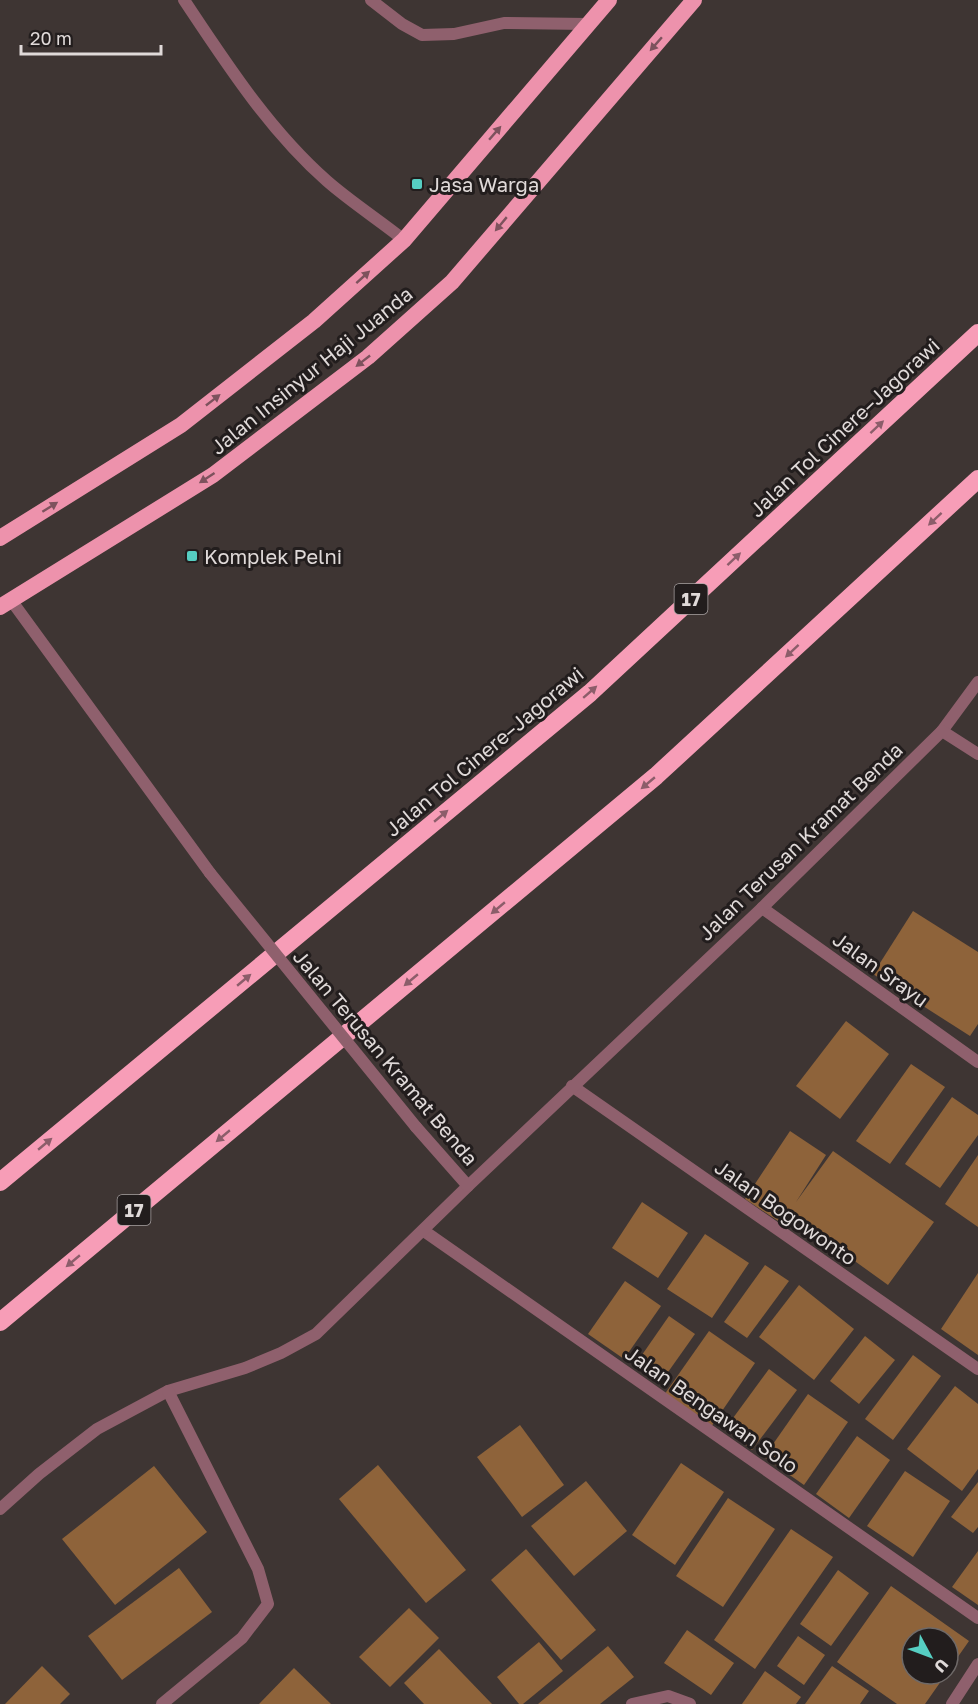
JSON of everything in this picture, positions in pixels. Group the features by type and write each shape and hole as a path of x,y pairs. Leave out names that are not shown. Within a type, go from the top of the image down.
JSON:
{"highway":[{"name":"Jalan Insinyur Haji Juanda","path":"0,538 181,425 314,321 404,240 609,0"},
{"name":"Jalan Insinyur Haji Juanda","path":"5,603 213,475 368,357 452,282 694,0"},
{"name":"Jalan Tol Cinere–Jagorawi","path":"0,1182 590,693 978,333"},
{"name":"17","path":"0,1322 656,776 978,479"}],"street":[{"path":"184,0 245,89 282,135 326,180 404,240"},
{"path":"371,0 402,24 422,35 454,34 504,23 588,24"},
{"name":"Jalan Terusan Kramat Benda","path":"5,603 210,873 416,1127 468,1186 762,908 942,731 978,682"},
{"path":"942,731 978,754"},
{"name":"Jalan Srayu","path":"762,908 978,1062"},
{"name":"Jalan Bogowonto","path":"572,1086 978,1369"},
{"path":"0,1509 39,1474 98,1429 168,1391 245,1368 282,1353 316,1334 468,1186"},
{"name":"Jalan Bengawan Solo","path":"424,1231 978,1618"},
{"path":"162,1704 242,1638 268,1604 258,1569 168,1391"},
{"path":"951,1704 978,1664"},
{"path":"632,1704 668,1696 690,1704"}],"building":[{"path":"913,911 978,952 978,1024 970,1036 873,974"},
{"path":"846,1021 889,1054 840,1119 796,1086"},
{"path":"911,1064 945,1087 890,1164 856,1141"},
{"path":"952,1097 978,1115 978,1135 940,1188 905,1164"},
{"path":"790,1131 826,1155 796,1202 833,1151 934,1222 888,1285 788,1213 781,1223 745,1199"},
{"path":"978,1155 978,1227 945,1204"},
{"path":"642,1202 688,1233 658,1278 612,1248"},
{"path":"705,1234 749,1263 712,1318 667,1289"},
{"path":"765,1265 789,1281 747,1338 724,1322"},
{"path":"978,1273 978,1355 941,1329"},
{"path":"625,1281 661,1306 624,1359 588,1334"},
{"path":"799,1285 854,1329 814,1380 759,1337"},
{"path":"669,1316 695,1334 661,1382 635,1365"},
{"path":"709,1331 755,1363 711,1427 664,1395"},
{"path":"865,1336 895,1360 859,1404 830,1381"},
{"path":"913,1355 941,1376 893,1440 865,1419"},
{"path":"769,1369 797,1390 752,1450 725,1429"},
{"path":"955,1386 978,1404 978,1469 962,1491 907,1449"},
{"path":"808,1394 848,1422 804,1485 764,1457"},
{"path":"520,1425 564,1485 522,1517 477,1457"},
{"path":"857,1436 890,1460 849,1518 816,1494"},
{"path":"681,1463 724,1492 675,1565 632,1535"},
{"path":"378,1465 466,1570 426,1603 339,1499"},
{"path":"154,1466 207,1532 115,1605 62,1539"},
{"path":"905,1471 950,1501 913,1557 867,1526"},
{"path":"586,1481 627,1531 574,1576 531,1526"},
{"path":"978,1482 978,1527 973,1533 951,1517"},
{"path":"728,1498 775,1529 723,1607 676,1576"},
{"path":"791,1529 833,1557 755,1669 714,1640"},
{"path":"526,1549 596,1630 561,1660 491,1580"},
{"path":"978,1551 978,1605 952,1587"},
{"path":"179,1568 212,1612 122,1680 88,1636"},
{"path":"838,1570 869,1593 831,1646 800,1624"},
{"path":"891,1586 948,1626 900,1626 900,1686 938,1686 925,1704 897,1704 837,1662"},
{"path":"409,1608 439,1638 390,1687 359,1657"},
{"path":"687,1630 734,1663 711,1695 664,1663"},
{"path":"960,1635 969,1641 960,1654"},
{"path":"798,1636 825,1655 804,1685 777,1666"},
{"path":"539,1642 563,1671 523,1704 519,1704 497,1677"},
{"path":"608,1646 634,1677 600,1704 538,1704"},
{"path":"439,1649 492,1704 424,1704 404,1683"},
{"path":"42,1666 70,1694 60,1704 5,1704"},
{"path":"832,1666 869,1691 860,1704 805,1704"},
{"path":"294,1668 331,1704 259,1704"},
{"path":"765,1671 801,1697 796,1704 742,1704"}],"place":[{"name":"Jasa Warga","path":"417,184"},
{"name":"Komplek Pelni","path":"192,556"}]}
